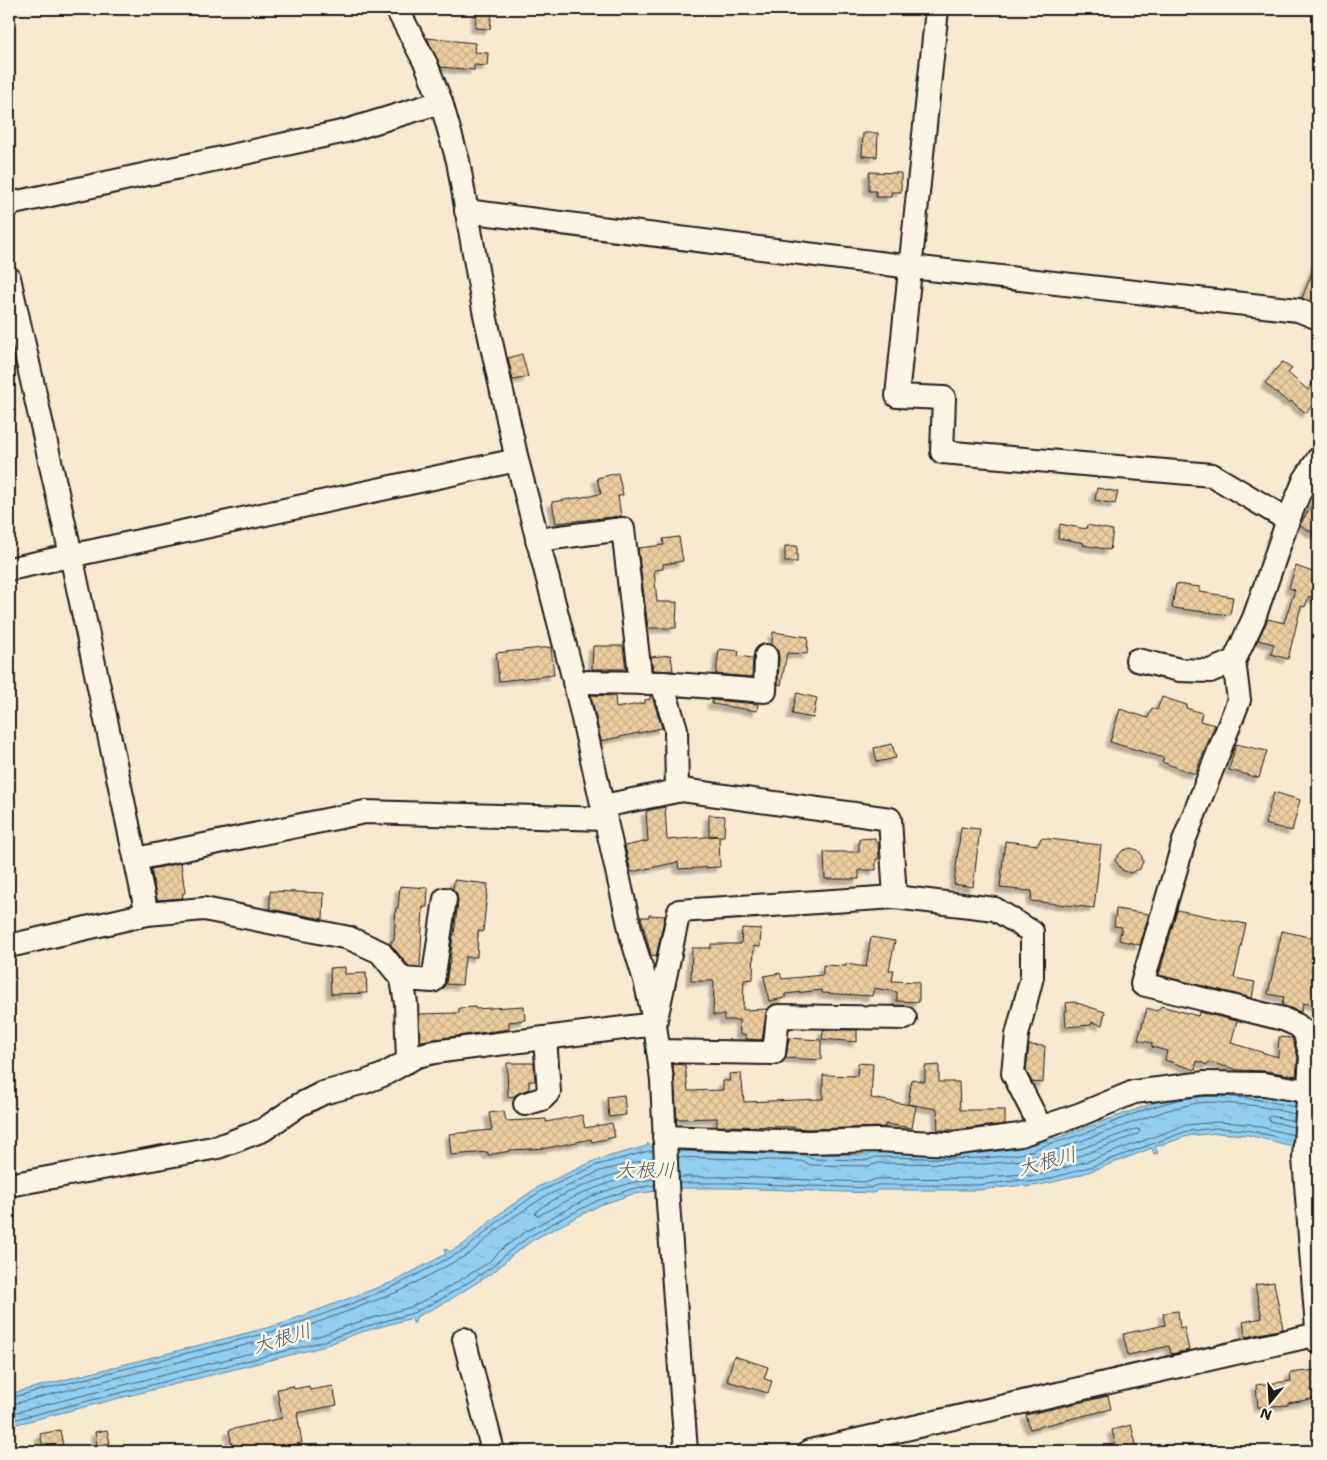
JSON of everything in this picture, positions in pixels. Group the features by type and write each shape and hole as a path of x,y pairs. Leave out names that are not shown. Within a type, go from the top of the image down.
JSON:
{"street":[{"path":"397,9 426,64 441,102 458,161 484,310 517,460 574,682 632,938 645,980 655,1024 662,1081 668,1203 686,1451"},
{"path":"937,9 898,396 944,398 942,452 1212,475 1288,520"},
{"path":"9,204 346,131 441,102"},
{"path":"466,210 910,267 1298,310 1318,318"},
{"path":"9,278 71,555 147,914"},
{"path":"810,1451 1318,1337 1304,1158 1311,1094 1310,1056 1304,1031 1297,1025 1283,1019 1142,984 1185,838 1239,700 1234,661 1254,618 1288,520 1305,479 1318,459"},
{"path":"9,569 517,460"},
{"path":"537,540 623,529 651,683 676,730 677,791"},
{"path":"574,682 651,683 765,690 766,656"},
{"path":"1137,660 1180,670 1210,671 1234,661"},
{"path":"136,859 365,812 605,813 682,790 890,819 895,897"},
{"path":"655,1024 679,911 895,897 995,909 1032,932 1032,977 1017,1036 1012,1073 1041,1128"},
{"path":"402,979 433,981 445,898"},
{"path":"9,946 147,914 204,909 349,938 380,952 402,979 406,1004 408,1060"},
{"path":"658,1051 774,1053 778,1016 905,1018"},
{"path":"9,1184 218,1147 263,1130 299,1105 323,1093 365,1082 383,1075 417,1056 434,1052 655,1024"},
{"path":"525,1104 542,1099 549,1092 546,1038"},
{"path":"664,1137 808,1142 878,1140 951,1144 1020,1135 1081,1114 1134,1092 1204,1083 1264,1084 1311,1094"},
{"path":"464,1339 493,1451"}],"water":[{"name":"大根川","path":"1194,1092 1261,1095 1318,1107 1318,1150 1248,1135 1217,1133 1188,1136 1155,1147 1158,1153 1154,1154 1152,1148 1073,1177 1025,1187 1024,1185 979,1190 876,1190 875,1193 681,1188 633,1194 600,1205 533,1240 511,1256 495,1271 448,1301 416,1317 415,1323 413,1323 412,1318 358,1333 322,1347 9,1426 9,1394 278,1325 395,1281 446,1254 444,1250 447,1249 449,1252 464,1244 499,1214 538,1187 596,1160 647,1146 648,1143 651,1147 689,1145 809,1150 811,1154 869,1155 872,1151 984,1153 1021,1148 1048,1140 1048,1133 1051,1133 1054,1139 1165,1099"}],"building":[{"path":"477,9 492,9 490,29 475,28"},
{"path":"427,38 475,43 474,52 488,53 487,66 474,65 474,70 441,67"},
{"path":"863,133 878,133 877,157 862,156"},
{"path":"869,172 901,173 901,192 891,192 891,197 876,197 876,191 869,191"},
{"path":"1318,259 1318,304 1302,298"},
{"path":"522,354 528,377 513,380 508,358"},
{"path":"1282,362 1292,369 1288,373 1308,390 1318,376 1318,398 1306,413 1291,401 1289,403 1265,383"},
{"path":"618,473 623,495 618,496 621,516 556,523 552,502 601,494 597,478"},
{"path":"1097,488 1118,492 1115,504 1095,500"},
{"path":"1318,494 1318,536 1300,525"},
{"path":"1060,524 1086,529 1087,525 1113,530 1110,550 1058,538"},
{"path":"679,537 683,561 663,564 663,569 654,570 657,602 677,602 676,628 648,628 638,548 664,545 663,539"},
{"path":"785,546 797,546 797,562 785,562"},
{"path":"1296,566 1318,574 1318,600 1309,596 1305,607 1301,606 1288,659 1271,654 1274,644 1258,640 1268,619 1284,623 1295,590 1289,588"},
{"path":"1176,584 1200,587 1200,592 1233,597 1230,615 1172,608"},
{"path":"773,632 808,637 807,654 787,653 781,685 778,684 779,656 777,649 772,644"},
{"path":"593,646 623,646 626,669 592,669"},
{"path":"551,647 554,675 499,681 496,653"},
{"path":"719,649 739,651 738,656 753,658 752,677 716,674"},
{"path":"671,655 673,671 653,670 651,657"},
{"path":"797,693 817,698 813,718 792,714"},
{"path":"591,695 615,696 616,708 645,703 645,700 650,699 650,696 652,696 662,728 601,741"},
{"path":"1162,697 1187,705 1186,708 1202,713 1200,721 1215,725 1195,774 1162,762 1164,758 1110,742 1120,709 1148,718 1152,708 1157,710"},
{"path":"712,700 758,704 757,711 712,704"},
{"path":"892,744 896,758 877,762 874,748"},
{"path":"1236,744 1267,751 1259,778 1229,770"},
{"path":"1274,792 1300,800 1292,831 1265,824"},
{"path":"665,807 667,840 718,836 709,835 709,815 725,816 724,836 719,836 720,867 679,869 678,862 631,872 625,846 648,841 646,811"},
{"path":"961,827 980,829 973,887 954,884"},
{"path":"875,838 875,842 878,842 879,859 876,859 876,870 859,870 859,879 825,879 824,852 859,852 859,839"},
{"path":"1041,838 1101,845 1094,908 1031,901 1032,891 1000,888 1005,841 1038,845"},
{"path":"1130,848 1138,850 1143,861 1140,869 1130,873 1122,870 1115,860 1122,851"},
{"path":"181,863 185,893 182,894 183,898 157,900 151,869"},
{"path":"454,880 488,884 483,932 478,931 477,957 465,957 462,985 446,984 458,901 457,894 453,889"},
{"path":"400,886 428,888 427,907 423,907 420,967 409,966 391,945 391,941 394,941 396,908 398,908"},
{"path":"270,891 324,893 323,919 270,909"},
{"path":"1116,909 1149,914 1140,945 1119,940 1122,927 1114,926"},
{"path":"1177,910 1246,924 1234,978 1255,982 1252,998 1159,975"},
{"path":"649,915 665,916 656,956 651,955 641,917 649,917"},
{"path":"742,928 761,929 760,947 754,946 753,979 744,980 743,1010 767,1009 762,1040 746,1039 746,1035 740,1035 739,1020 724,1020 724,1015 713,1015 714,981 691,981 692,948 711,948 711,944 741,944"},
{"path":"1282,931 1318,939 1318,1006 1303,1003 1301,1012 1282,1005 1284,997 1268,994"},
{"path":"871,937 895,941 889,970 894,970 892,981 919,982 919,1002 897,1001 897,992 874,988 872,996 822,993 822,990 785,994 785,998 769,1001 764,976 780,973 782,979 823,975 823,965 846,966 846,964 866,967"},
{"path":"345,967 345,974 366,973 367,993 331,994 330,968"},
{"path":"1074,1002 1105,1012 1102,1025 1092,1022 1091,1025 1066,1027 1066,1003"},
{"path":"524,1006 525,1020 509,1022 509,1029 420,1041 419,1014 459,1013 459,1008"},
{"path":"1161,1006 1198,1016 1199,1012 1237,1021 1231,1043 1278,1057 1279,1037 1292,1038 1298,1057 1296,1076 1266,1071 1238,1070 1209,1062 1208,1065 1197,1061 1195,1070 1165,1060 1167,1051 1152,1047 1152,1043 1138,1040 1147,1008 1157,1011"},
{"path":"823,1030 857,1030 857,1042 822,1039"},
{"path":"789,1038 821,1040 821,1060 786,1058"},
{"path":"1029,1045 1045,1046 1043,1083 1032,1082 1026,1071"},
{"path":"507,1063 534,1063 535,1081 529,1081 529,1089 515,1096 508,1097"},
{"path":"858,1063 873,1064 871,1098 916,1106 912,1128 885,1124 885,1127 808,1129 794,1127 717,1126 717,1118 677,1119 673,1064 685,1065 688,1091 723,1090 723,1081 730,1081 729,1074 741,1073 744,1102 823,1099 823,1075 857,1076"},
{"path":"939,1065 939,1082 959,1082 960,1110 1005,1110 1005,1124 938,1130 937,1109 908,1104 912,1079 925,1082 925,1066"},
{"path":"624,1095 626,1115 609,1117 607,1097"},
{"path":"504,1111 506,1121 546,1119 546,1122 582,1115 585,1128 612,1123 615,1137 592,1142 591,1139 547,1148 510,1150 488,1155 488,1152 451,1155 449,1134 492,1130 489,1113"},
{"path":"1274,1282 1283,1329 1246,1337 1243,1322 1262,1318 1255,1285"},
{"path":"1178,1311 1180,1328 1184,1327 1189,1350 1171,1354 1169,1346 1128,1355 1123,1334 1165,1325 1163,1313"},
{"path":"734,1356 768,1367 764,1379 772,1381 768,1393 727,1381"},
{"path":"1316,1370 1318,1398 1288,1403 1288,1405 1258,1407 1256,1385 1291,1381 1290,1373"},
{"path":"293,1386 294,1389 309,1386 310,1390 333,1386 337,1405 297,1413 302,1443 277,1447 278,1451 233,1451 229,1430 282,1418 277,1389"},
{"path":"1108,1396 1111,1409 1030,1429 1026,1415"},
{"path":"1131,1425 1138,1451 1117,1451 1112,1430"},
{"path":"60,1430 64,1451 44,1451 40,1434"},
{"path":"107,1430 110,1443 97,1446 95,1432"}]}
